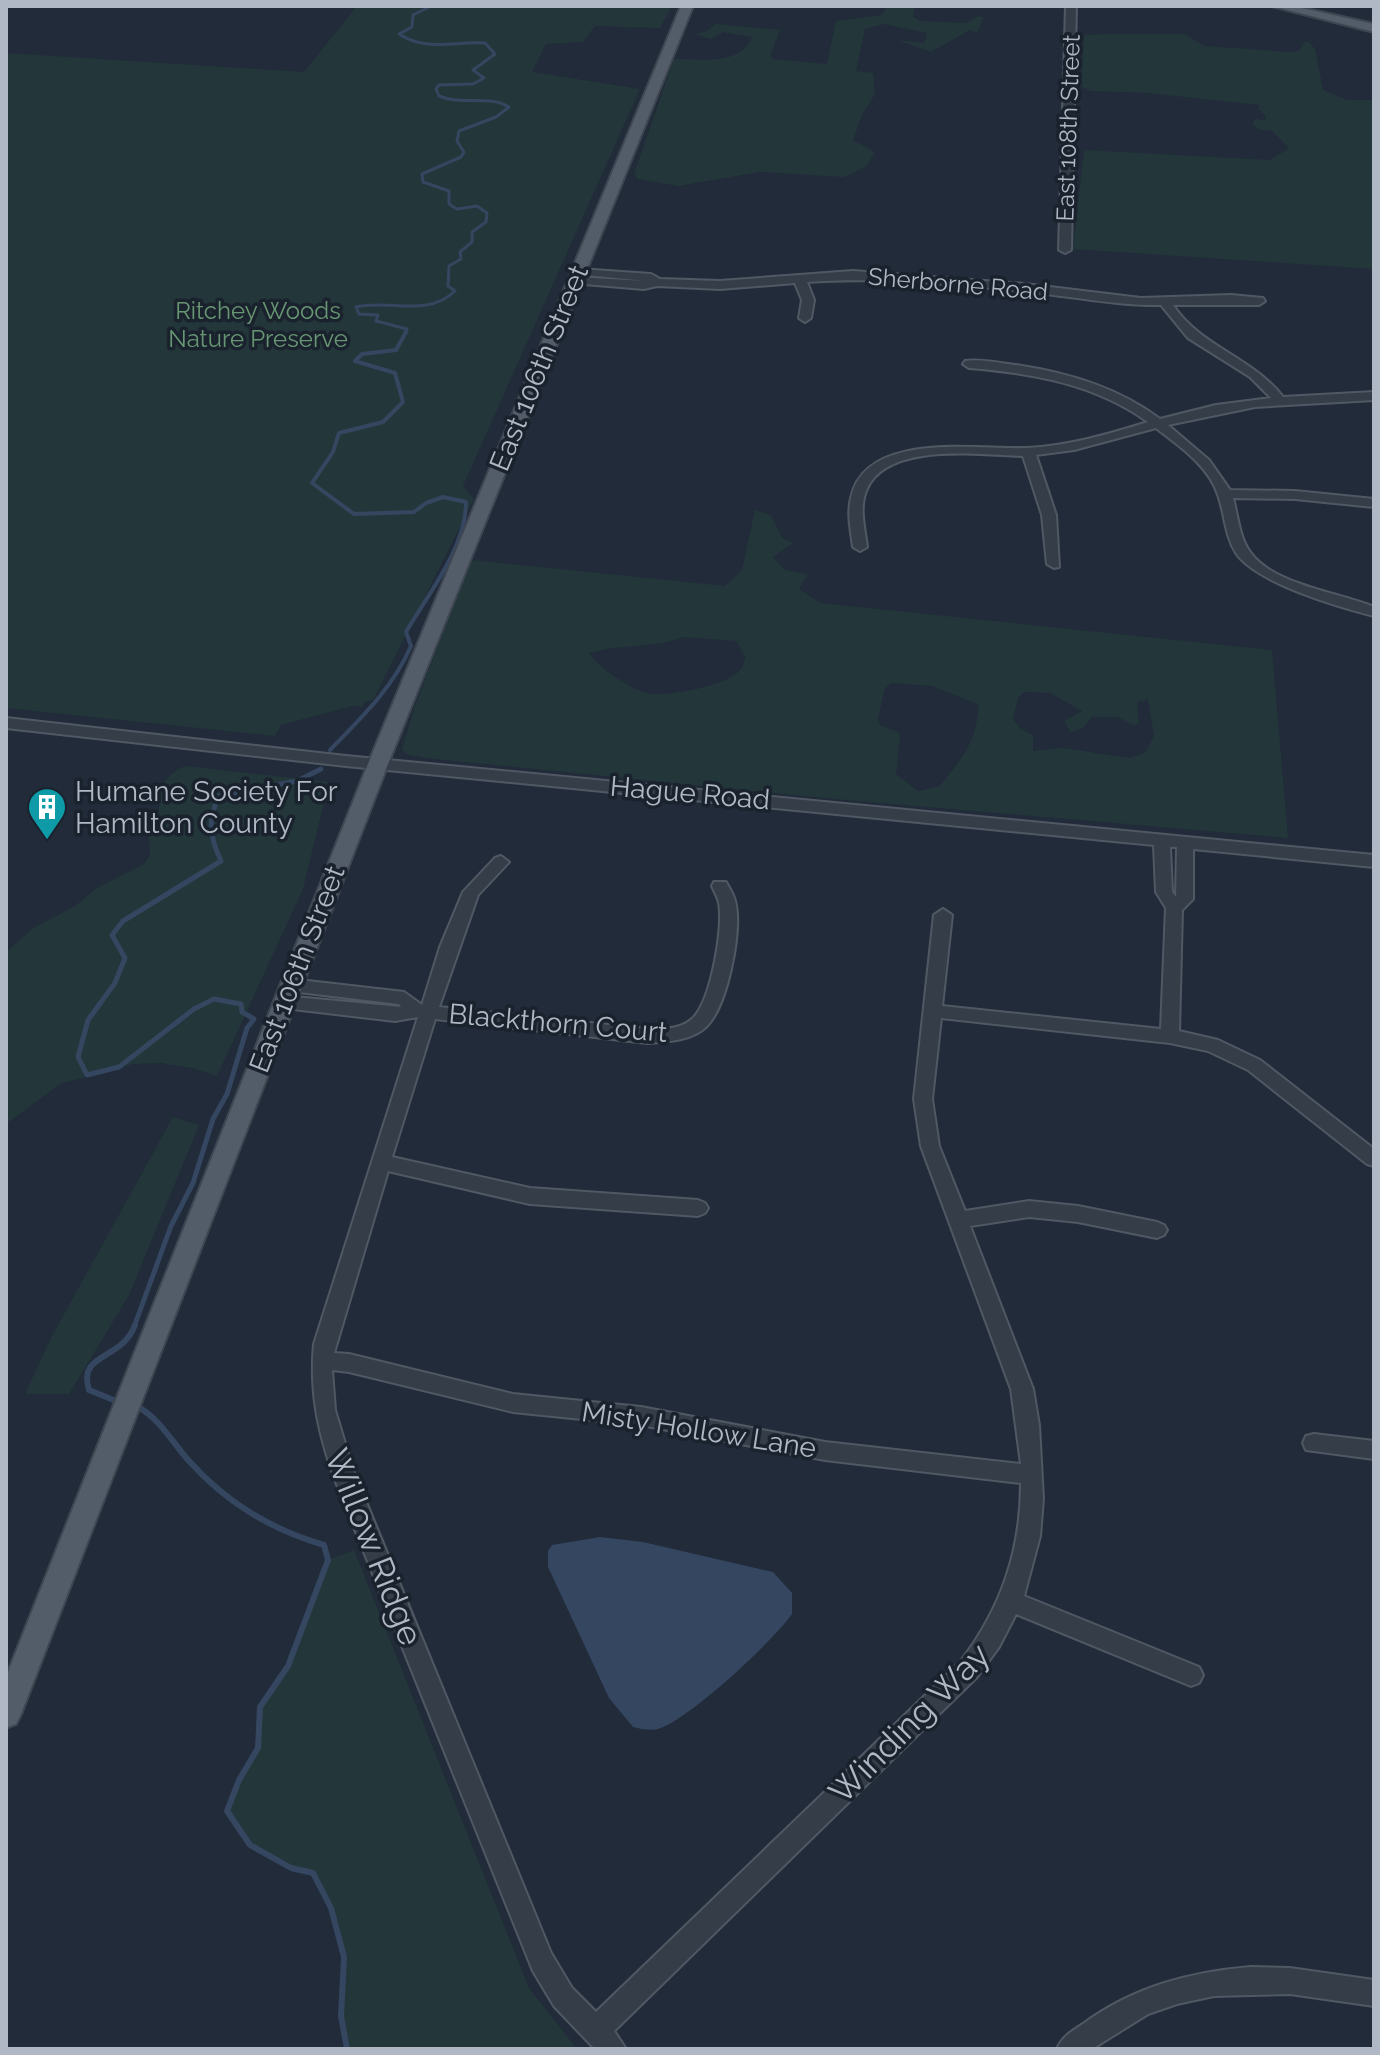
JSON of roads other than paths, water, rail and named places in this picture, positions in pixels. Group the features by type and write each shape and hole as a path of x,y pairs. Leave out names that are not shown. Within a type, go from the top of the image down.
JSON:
{"main road":[{"name":"East 106th Street","path":"6,1714 378,764 687,6"},
{"path":"1278,6 1373,25"},
{"path":"1306,6 1373,25"}],"street":[{"name":"East 108th Street","path":"1065,250 1071,6"},
{"name":"Sherborne Road","path":"578,277 644,285 657,282 720,285 853,275 1166,303 1213,299 1259,301"},
{"path":"799,278 808,300 805,318"},
{"path":"1166,303 1176,322 1191,338 1256,374 1271,387 1281,402"},
{"path":"969,364 1035,371 1082,382 1124,400 1159,423 1203,461 1226,494 1238,544 1258,568 1374,612"},
{"path":"860,547 856,505 858,490 871,474 885,464 913,455 1028,452 1073,446 1215,409 1374,396"},
{"path":"1028,452 1049,515 1054,564"},
{"path":"1226,494 1295,495 1374,503"},
{"name":"Hague Road","path":"6,723 378,764 1374,861"},
{"path":"1162,841 1164,892 1174,908 1170,1036"},
{"path":"1174,908 1185,899 1185,844"},
{"name":"Willow Ridge","path":"501,862 471,892 421,1011 381,1162 324,1344 323,1404 329,1436 542,1962 563,1997 613,2049"},
{"name":"Blackthorn Court","path":"287,994 395,1015 421,1011 647,1036 686,1031 705,1017 713,1000 729,915 720,886"},
{"name":"Winding Way","path":"597,2030 969,1669 999,1631 1013,1602 1029,1544 1029,1419 1022,1389 924,1123 923,1099 943,915"},
{"path":"933,1011 1170,1036 1212,1045 1254,1065 1374,1159"},
{"path":"381,1162 530,1196 698,1208"},
{"path":"959,1220 1029,1209 1078,1214 1157,1230"},
{"name":"Misty Hollow Lane","path":"322,1361 349,1363 513,1403 653,1417 814,1449 1031,1475"},
{"path":"1314,1443 1374,1450"},
{"path":"1013,1602 1191,1675"},
{"path":"1070,2049 1100,2025 1135,2004 1195,1985 1237,1980 1276,1980 1374,1993"}],"water":[{"path":"600,1537 643,1542 773,1572 792,1593 792,1614 749,1660 690,1711 658,1729 633,1727 609,1698 548,1567 548,1551 552,1545"}],"waterway":[{"path":"405,333 407,329 376,321 378,315 359,314 356,307 420,306 444,299 455,291 448,286 449,266 461,259 460,252 472,242 472,232 486,222 487,213 477,206 457,209 449,204 449,191 423,182 422,174 461,157 464,152 457,141 459,131 496,117 509,107 492,101 439,96 436,89 439,85 473,84 484,78 473,70 495,54 485,43 420,43 399,34 412,27 413,15 431,6"},
{"path":"485,6 502,6"},
{"path":"330,750 375,702 404,661 411,646 406,632 453,553 464,519 466,502 443,497 426,503 414,512 354,514 312,483 333,452 339,433 383,422 403,402 395,373 355,361 362,354 396,350 405,333"},
{"path":"134,1327 171,1226 193,1183 213,1119 227,1094 247,1028 254,1019 242,1012 241,1004 214,999 194,1009 119,1067 87,1075 78,1057 88,1020 115,983 125,958 112,935 123,921 221,861 211,829 219,796 297,781 321,769"},
{"path":"116,1401 89,1390 89,1369 121,1345 134,1327"},
{"path":"138,1407 159,1424 203,1476 234,1502 285,1531 324,1545 328,1560 288,1666 260,1707 258,1748 239,1780 227,1811 250,1845 291,1868 313,1873 331,1908 344,1957 341,2016 347,2049"}],"place":[{"name":"Humane Society For Hamilton County","path":"47,841"}],"park label":[{"name":"Ritchey Woods Nature Preserve","path":"258,324"}]}
